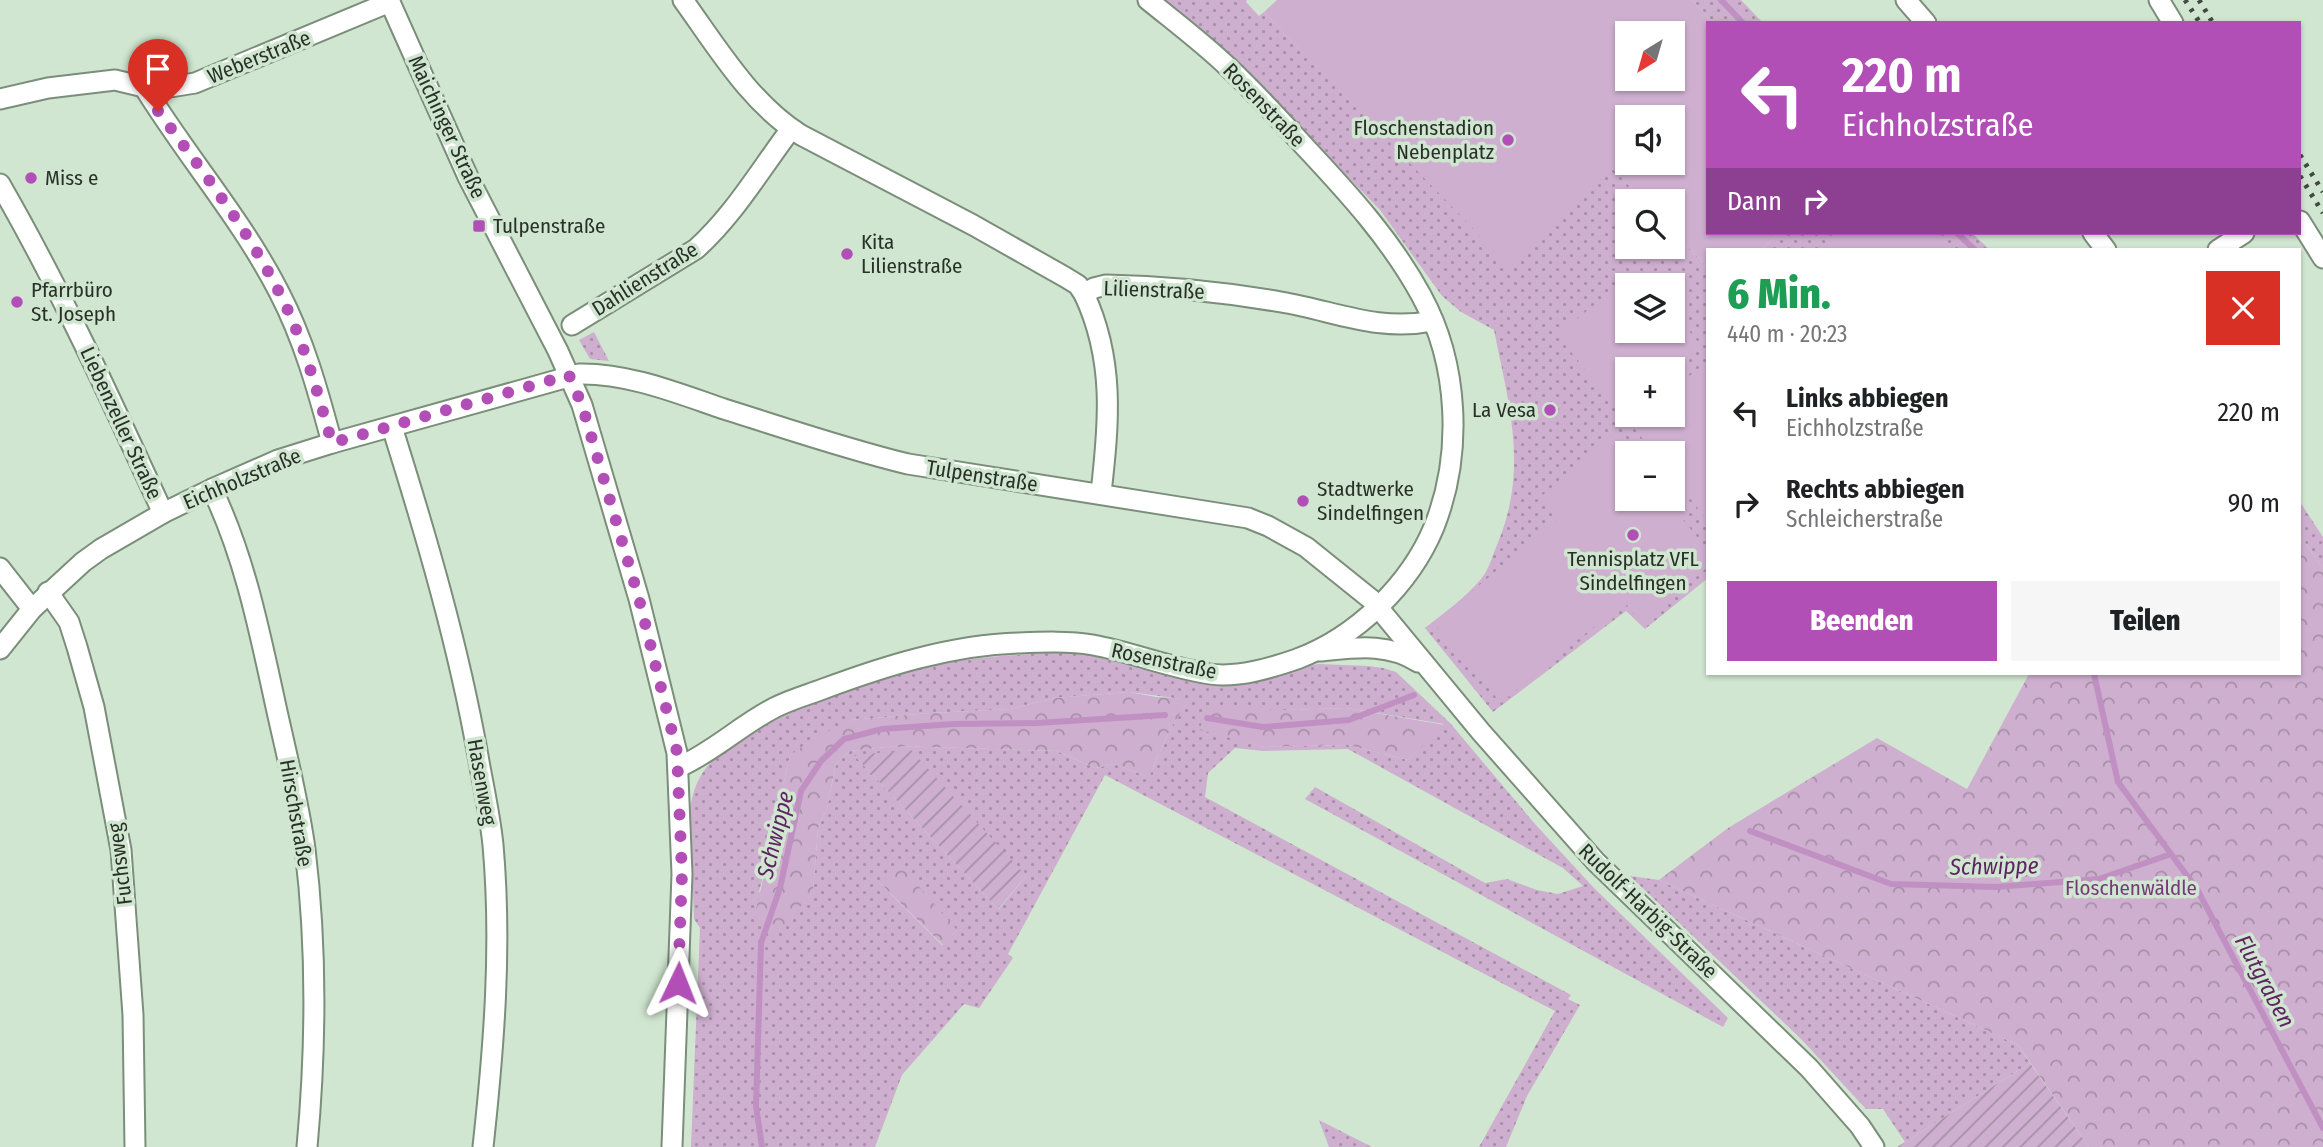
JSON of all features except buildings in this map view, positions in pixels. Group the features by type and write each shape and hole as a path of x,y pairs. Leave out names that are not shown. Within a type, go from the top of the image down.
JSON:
{"street":[{"name":"Lilienstraße","path":"683,0 745,84 791,129 996,238 1072,281 1084,293 1106,285 1190,289 1284,302 1363,322 1384,324 1433,321"},
{"name":"Rosenstraße","path":"679,767 696,759 775,707 874,670 946,651 1014,643 1074,642 1210,674 1257,671 1314,651 1347,632 1398,586 1414,565 1438,516 1451,462 1453,408 1449,375 1433,321 1422,296 1365,211 1227,66 1148,0"},
{"path":"1906,0 1924,21"},
{"path":"2159,0 2172,21"},
{"name":"Weberstraße","path":"0,99 48,88 115,80 144,87 164,88 195,83 389,1"},
{"name":"Maichinger Straße","path":"389,1 468,177 582,405 639,599 677,752 682,874 673,1147"},
{"path":"144,87 158,111 225,201 279,292 312,370 332,443"},
{"name":"Dahlienstraße","path":"572,325 696,249 738,203 791,129"},
{"name":"Liebenzeller Straße","path":"0,184 30,236 90,354 163,513"},
{"path":"2301,223 2323,258"},
{"path":"2221,248 2241,235"},
{"path":"1084,293 1094,314 1107,371 1108,433 1101,493"},
{"name":"Tulpenstraße","path":"569,375 602,374 621,378 681,394 852,450 908,464 1248,517 1321,558 1378,606"},
{"name":"Eichholzstraße","path":"0,649 48,592 101,549 163,513 212,489 278,460 569,375"},
{"name":"Hasenweg","path":"392,427 423,528 458,660 470,711 492,843 497,974 492,1064 483,1147"},
{"name":"Hirschstraße","path":"212,489 234,542 259,628 305,848 314,991 307,1147"},
{"path":"0,568 32,608"},
{"name":"Fuchsweg","path":"48,592 69,622 94,707 121,850 133,1015 135,1147"},
{"name":"Rudolf-Harbig-Straße","path":"1378,606 1480,732 1595,862 1809,1068 1860,1126 1874,1147"},
{"name":"Rudolf-Harbig-Straße","path":"1314,651 1370,647 1403,652 1428,669"}],"green space":[{"path":"1163,0 1247,0 1259,16 1264,12 1431,184 1612,168 1615,175 1619,175 1632,189 1615,189 1615,259 1685,259 1685,244 1706,266 1706,580 1645,629 1626,611 1493,712 1425,628 1461,599 1484,575 1507,517 1514,464 1510,411 1494,330 1461,312 1442,296 1380,210 1225,51"},
{"name":"Floschenstadion Nebenplatz","path":"1277,0 1692,0 1712,21 1706,21 1706,235 1777,235 1763,248 1706,248 1706,266 1685,244 1685,189 1632,189 1619,175 1685,175 1685,105 1615,105 1615,171 1612,168 1510,267 1264,12"},
{"path":"1692,0 1741,0 1761,21 1712,21"},
{"path":"1777,235 1974,235 1988,248 1763,248"},
{"path":"1837,235 1937,235 1951,248 1825,248"},
{"path":"1615,288 1615,343 1685,343 1685,326 1702,347 1685,360 1685,357 1615,357 1615,406 1557,335"},
{"path":"594,332 609,361 590,359 579,340"},
{"name":"Tennisplatz VFL Sindelfingen","path":"1706,363 1706,518 1685,492 1685,441 1644,441 1633,427 1685,427 1685,379"},
{"path":"1614,435 1619,441 1615,441 1615,511 1676,511 1706,548 1706,569 1641,622 1624,602 1501,703 1434,623 1557,520 1539,498"},
{"path":"2301,504 2323,537 2323,569 2301,536"},
{"name":"Floschenwäldle","path":"2301,536 2323,569 2323,1147 2089,1147 2018,1045 1659,880 1728,828 1877,738 1967,789 2028,675 2301,675"},
{"path":"1076,651 1231,684 1318,664 1368,666 1396,672 1450,723 1535,824 1594,888 1728,1018 1723,1027 1305,799 1315,787 1485,883 1507,879 1558,894 1583,886 1563,868 1348,749 1263,751 1235,748 1208,773 1205,797 1571,995 1568,999 1580,1005 1527,1096 1506,1147 1479,1147 1555,1011 1105,775 1008,954 1013,958 979,1008 964,1004 902,1075 875,1147 691,1147 700,928 694,919 690,813 695,789 706,768 728,748 796,709 865,682 954,661","holes":["1129,692 1189,700 1170,729 1149,777 1114,764 1095,768 1057,751 895,746 850,751 836,764 827,808 818,828 813,891 759,892 771,845 782,816 783,786 790,755 852,720 1010,709 1055,698","1346,708 1444,724 1408,760 1348,745 1264,747 1200,729 1286,710","855,756 1026,876 998,909","880,883 957,930 942,945"]},
{"path":"1129,692 1190,699 1170,729 1149,777 1114,764 1095,768 1057,751 895,746 850,751 836,764 827,808 818,828 813,891 785,925 772,930 754,918 771,845 782,816 783,786 790,755 818,736 852,720 1010,709 1055,698"},
{"path":"1205,707 1286,710 1346,708 1445,725 1408,760 1348,745 1264,747 1200,730"},
{"path":"911,750 1026,876 998,909 854,755"},
{"path":"900,865 957,930 943,945 880,883"},
{"path":"1630,876 1659,880 2018,1045 2030,1063 1905,1142 1883,1109 1866,1109 1802,1040"},
{"path":"2030,1063 2089,1147 1897,1147 1905,1142"},
{"path":"1319,1120 1372,1147 1329,1147"}],"waterway":[{"name":"Schwippe","path":"1721,0 1741,21"},
{"name":"Schwippe","path":"1959,235 1973,248"},
{"name":"Schwippe","path":"1750,831 1891,884 1996,887 2099,879 2171,854 2118,782 2094,675"},
{"name":"Schwippe","path":"1207,718 1263,727 1349,720 1414,695"},
{"name":"Schwippe","path":"762,1147 756,1106 761,943 780,888 801,791 821,761 844,739 882,729 1165,715"},
{"name":"Flutgraben","path":"2171,854 2197,889 2323,1128"}],"railway":[{"path":"2185,0 2199,21"},
{"path":"2199,0 2212,21"},
{"path":"2301,157 2323,192"},
{"path":"2301,178 2323,213"}],"place":[{"name":"Floschenstadion Nebenplatz","path":"1508,140"},
{"name":"Miss e","path":"31,178"},
{"name":"Tulpenstraße","path":"479,226"},
{"name":"Kita Lilienstraße","path":"847,254"},
{"name":"Pfarrbüro St. Joseph","path":"17,302"},
{"name":"La Vesa","path":"1550,410"},
{"name":"Stadtwerke Sindelfingen","path":"1303,501"},
{"name":"Tennisplatz VFL Sindelfingen","path":"1633,535"}],"route":[{"path":"158,111 225,201 279,292 312,370 332,443 569,375 582,405 639,599 677,752 682,874 678,983"}]}
